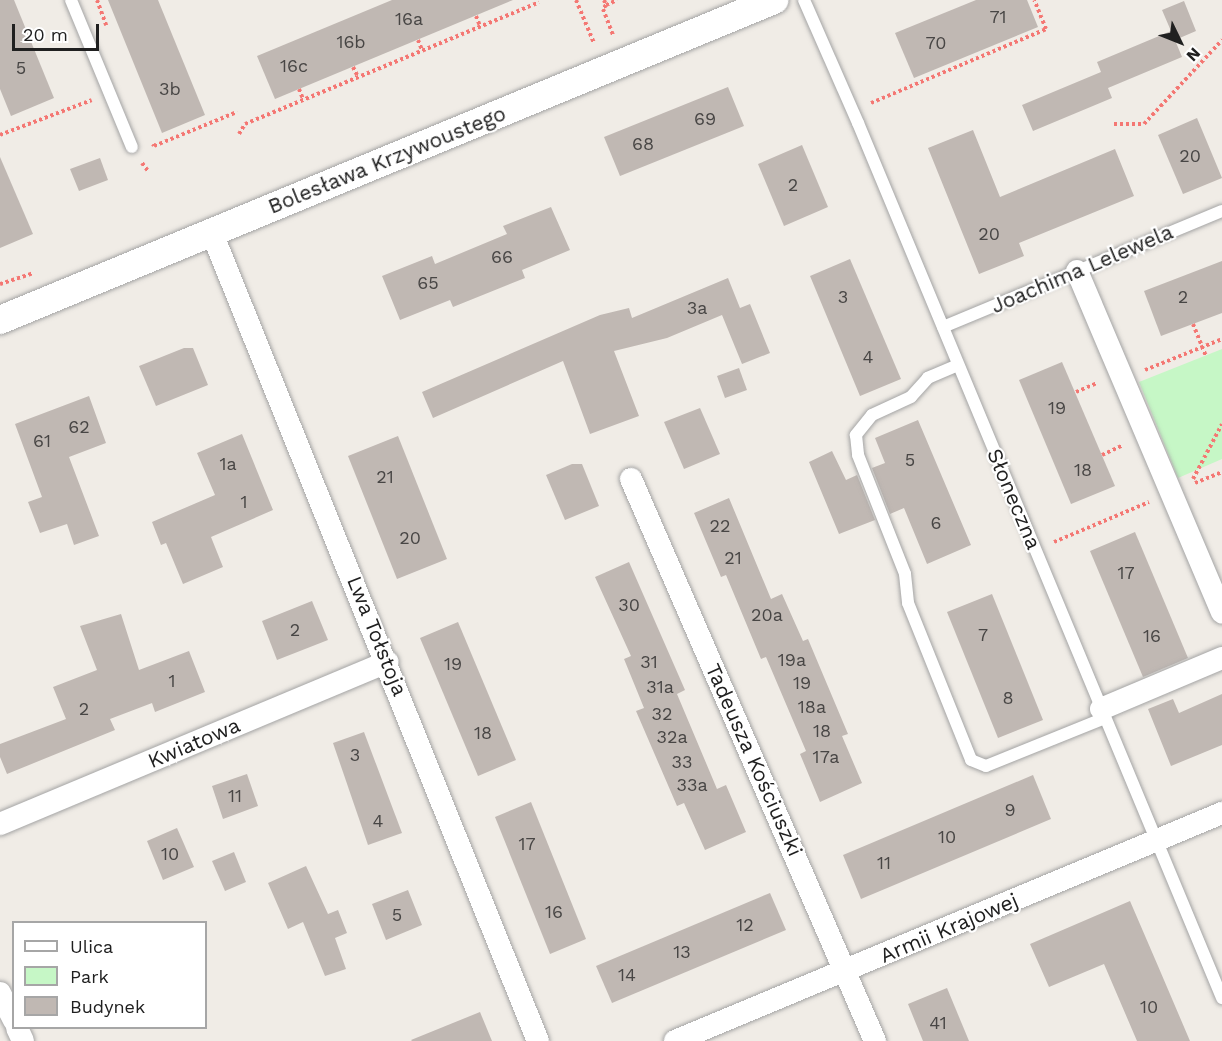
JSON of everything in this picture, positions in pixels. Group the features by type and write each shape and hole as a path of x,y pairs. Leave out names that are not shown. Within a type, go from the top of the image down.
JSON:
{"street":[{"name":"Bolesława Krzywoustego","path":"0,320 774,0"},
{"name":"Lwa Tołstoja","path":"212,232 538,1041"},
{"path":"1077,271 1222,613"},
{"name":"Tadeusza Kościuszki","path":"631,479 875,1041"},
{"path":"1103,713 1222,658"},
{"name":"Kwiatowa","path":"0,824 387,662"},
{"name":"Armii Krajowej","path":"675,1041 1222,813"},
{"path":"0,993 12,1017"}],"lane":[{"path":"71,0 132,147"},
{"name":"Słoneczna","path":"804,0 943,327 1222,998"},
{"name":"Joachima Lelewela","path":"943,327 1222,211"},
{"path":"958,365 928,378 911,397 872,416 856,435 858,455 905,574 908,603 971,760 986,766 1103,713"}],"path":[{"path":"97,0 108,30"},
{"path":"576,0 594,43"},
{"path":"613,35 603,9 605,2 616,0"},
{"path":"863,106 1046,29 1034,0"},
{"path":"239,134 245,124 539,2"},
{"path":"476,16 480,26"},
{"path":"418,40 422,51"},
{"path":"1114,124 1144,124 1222,40"},
{"path":"353,66 358,77"},
{"path":"299,89 304,100"},
{"path":"0,135 109,93"},
{"path":"151,138 154,146 237,112"},
{"path":"0,284 13,279"},
{"path":"1193,324 1206,356"},
{"path":"1122,379 1222,339"},
{"path":"1222,424 1189,485 1222,472"},
{"path":"1035,549 1170,494"}],"green space":[{"path":"1222,349 1222,459 1178,478 1139,382"}],"building":[{"path":"0,0 14,0 54,98 11,116 0,89"},
{"path":"108,0 158,0 205,115 162,133"},
{"path":"392,0 513,0 275,99 257,56"},
{"path":"976,0 1027,0 1038,27 914,78 895,33"},
{"path":"1184,1 1196,31 1175,40 1182,57 1108,88 1112,98 1033,131 1022,105 1101,72 1097,62 1171,31 1162,10"},
{"path":"728,87 744,126 620,176 604,137"},
{"path":"1197,118 1222,178 1183,194 1158,135"},
{"path":"973,130 1000,197 1115,149 1134,196 1019,243 1024,256 979,274 928,148"},
{"path":"802,145 828,207 784,226 758,164"},
{"path":"0,157 33,234 0,248"},
{"path":"100,158 108,180 79,191 70,169"},
{"path":"551,207 570,250 522,270 525,278 453,307 450,300 400,320 382,276 432,256 435,264 507,234 503,226"},
{"path":"850,259 901,379 860,396 810,276"},
{"path":"1222,261 1222,313 1161,336 1144,291"},
{"path":"728,278 740,308 750,304 770,353 742,364 722,315 667,338 614,351 639,416 590,434 563,361 433,418 422,392 600,315 629,308 632,318"},
{"path":"184,348 193,348 208,385 156,406 139,366"},
{"path":"1062,362 1115,486 1071,504 1019,380"},
{"path":"739,368 747,390 725,398 717,376"},
{"path":"89,396 106,443 69,457 99,536 74,545 67,524 40,533 28,502 42,497 15,424"},
{"path":"700,408 720,454 684,469 664,422"},
{"path":"918,420 971,545 927,564 904,508 890,514 872,468 885,463 875,438"},
{"path":"242,434 273,510 211,537 223,567 183,584 166,543 161,545 152,522 215,495 197,453"},
{"path":"398,436 447,559 397,579 348,456"},
{"path":"832,451 846,480 857,475 875,520 839,534 809,462"},
{"path":"572,464 582,464 599,506 565,520 546,475"},
{"path":"729,498 771,599 782,594 803,641 808,639 848,734 842,736 862,783 820,802 800,754 806,751 766,657 761,659 726,575 721,577 694,513"},
{"path":"1135,532 1188,658 1143,677 1090,551"},
{"path":"629,562 685,690 677,694 717,789 726,785 746,832 705,850 684,803 677,806 636,711 644,708 624,659 631,656 595,577"},
{"path":"992,594 1043,720 998,738 947,612"},
{"path":"312,601 328,640 277,660 262,621"},
{"path":"121,614 139,670 189,651 205,692 155,712 152,703 110,719 115,730 7,774 0,757 0,744 66,719 53,687 97,670 80,626"},
{"path":"458,622 516,760 478,776 420,638"},
{"path":"1222,694 1222,745 1171,766 1148,709 1173,699 1179,713"},
{"path":"364,732 402,833 368,845 333,743"},
{"path":"247,774 258,806 223,819 212,786"},
{"path":"1033,775 1051,819 861,899 843,855"},
{"path":"531,802 586,939 550,954 495,817"},
{"path":"177,828 194,867 163,880 147,841"},
{"path":"234,852 246,882 225,891 212,861"},
{"path":"306,866 328,914 338,910 347,933 335,938 346,969 325,976 303,922 288,929 268,883"},
{"path":"408,890 422,925 386,940 372,904"},
{"path":"770,893 786,930 612,1003 596,966"},
{"path":"1130,901 1190,1041 1137,1041 1104,964 1049,987 1030,944"},
{"path":"947,988 969,1041 923,1041 908,1004"},
{"path":"480,1012 492,1041 411,1040"}]}
